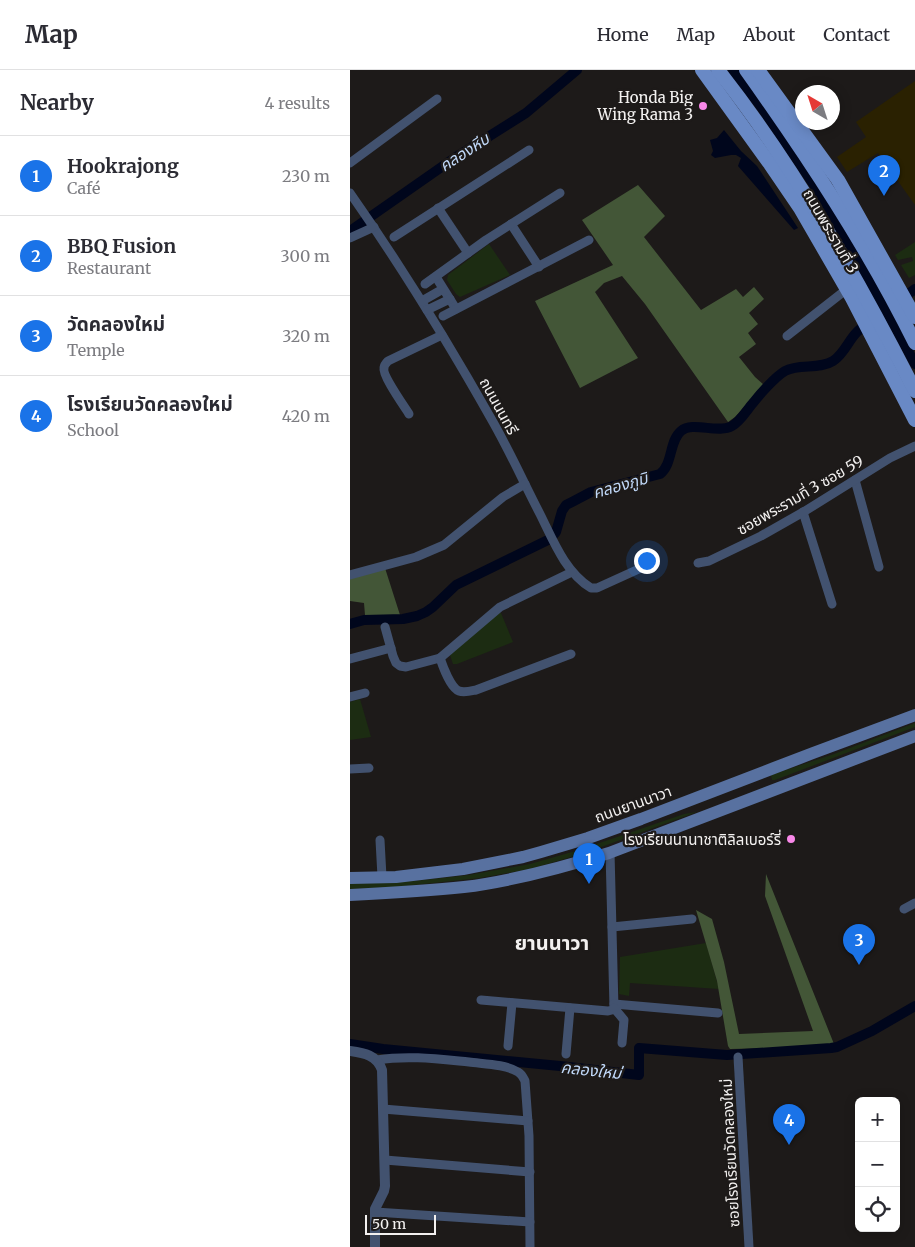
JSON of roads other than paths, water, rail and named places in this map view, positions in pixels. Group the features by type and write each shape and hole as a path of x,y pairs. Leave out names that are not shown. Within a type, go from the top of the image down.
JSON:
{"main road":[{"name":"ถนนพระรามที่ 3","path":"702,70 782,180 800,208 864,321 915,420"},
{"name":"ถนนพระรามที่ 3","path":"718,70 760,126 845,260 888,337 915,391"},
{"name":"ถนนพระรามที่ 3","path":"746,70 842,211 904,320 915,343"},
{"name":"ถนนพระรามที่ 3","path":"758,70 838,180 913,313"},
{"name":"ถนนยานนาวา","path":"350,878 396,877 463,869 523,857 588,838 641,819 915,715"},
{"path":"350,895 432,890 485,884 572,865 915,736"},
{"path":"692,800 699,804 758,781 762,781 768,786 761,794"}],"street":[{"path":"350,163 437,99"},
{"path":"394,237 528,150"},
{"name":"ถนนนนทรี","path":"350,193 422,301 495,425 554,542 572,572 591,588 597,588 641,568"},
{"path":"425,284 486,240 560,193"},
{"path":"438,208 468,253"},
{"path":"512,224 539,267"},
{"path":"350,238 372,225"},
{"path":"444,316 589,240"},
{"path":"436,277 456,309"},
{"path":"422,301 444,289"},
{"path":"787,336 847,290"},
{"path":"427,310 450,299"},
{"path":"409,414 388,380 384,368 388,361 442,335"},
{"name":"ซอยพระรามที่ 3 ซอย 59","path":"698,563 709,561 742,546 803,512 890,458 915,446"},
{"path":"855,480 879,568"},
{"path":"350,574 416,557 444,545 503,497 525,484"},
{"path":"803,512 832,604"},
{"path":"385,627 396,663 400,666 406,667 440,658 500,607 572,572"},
{"path":"350,659 391,648"},
{"path":"440,658 452,686 458,691 464,692 476,690 571,654"},
{"path":"350,697 365,693"},
{"path":"350,770 369,768"},
{"path":"380,840 382,877"},
{"path":"610,852 614,1006 624,1020 622,1043"},
{"path":"904,909 915,903"},
{"path":"612,927 692,919"},
{"path":"481,1000 608,1011 612,1010 614,1006"},
{"path":"508,1046 512,1003"},
{"path":"614,1006 718,1012"},
{"path":"566,1054 570,1008"},
{"path":"350,1051 370,1055 377,1060 382,1070 385,1186 375,1212 375,1247"},
{"name":"ซอยโรงเรียนวัดคลองใหม่","path":"738,1057 749,1247"},
{"path":"377,1060 419,1058 494,1065 521,1073 525,1081 528,1121 530,1247"},
{"path":"383,1109 528,1121"},
{"path":"385,1160 530,1172"},
{"path":"375,1212 530,1222"}],"water":[{"path":"724,130 741,151 757,166 798,228 794,230 738,166 741,158 731,155 715,158 711,155 713,151 710,140 717,138"}],"waterway":[{"name":"คลองหีบ","path":"350,231 453,159 526,113 577,70"},
{"path":"733,70 762,108 825,201 915,364"},
{"name":"คลองภูมิ","path":"350,624 364,620 403,619 426,612 456,585 550,539 556,532 562,511 566,505 591,492 660,474 667,464 674,441 681,431 692,427 720,429 732,426 741,419 772,381 785,371 796,367 827,364 833,361 840,355 859,330 915,289"},
{"name":"คลองใหม่","path":"350,1044 639,1075 639,1048 727,1055 831,1048 872,1031 915,1006"}],"place":[{"name":"Honda Big Wing Rama 3","path":"703,106"},
{"name":"BBQ Fusion","path":"884,196"},
{"name":"โรงเรียนนานาชาติลิลเบอร์รี่","path":"791,839"},
{"name":"Hookrajong","path":"589,884"},
{"name":"วัดคลองใหม่","path":"859,965"},
{"name":"โรงเรียนวัดคลองใหม่","path":"789,1145"}],"district":[{"name":"ยานนาวา","path":"552,942"}]}
